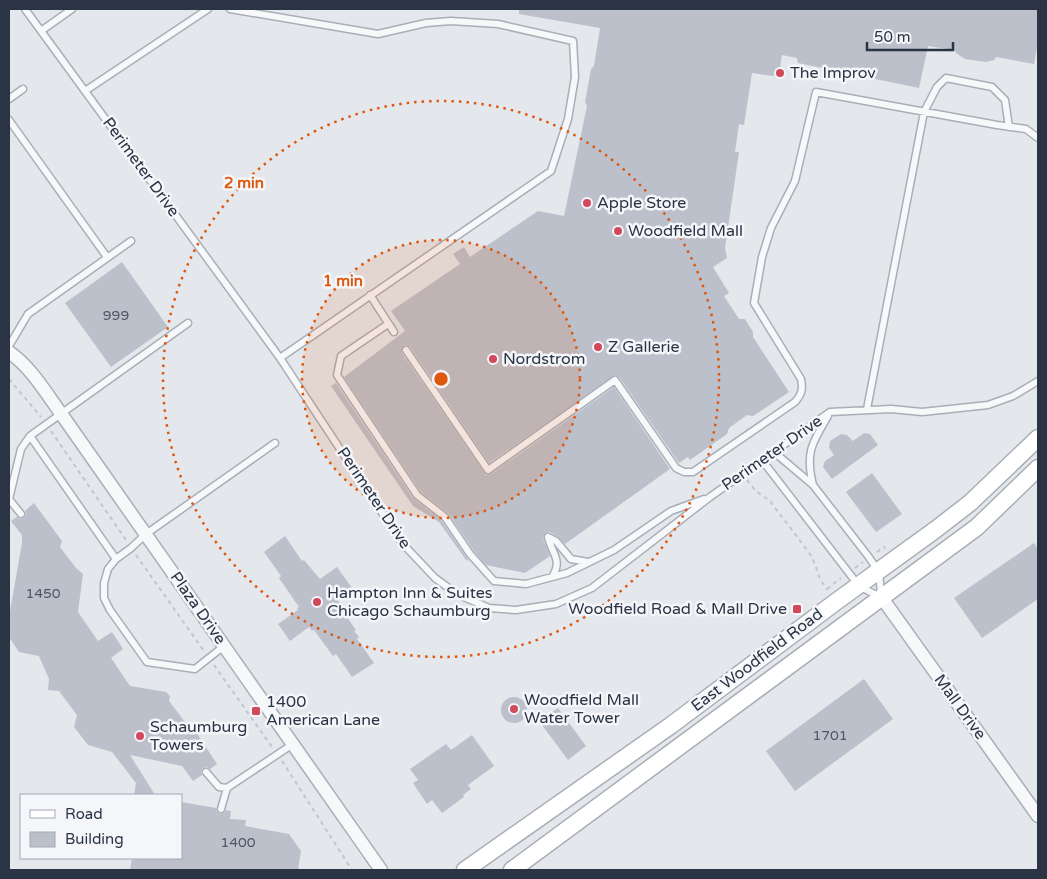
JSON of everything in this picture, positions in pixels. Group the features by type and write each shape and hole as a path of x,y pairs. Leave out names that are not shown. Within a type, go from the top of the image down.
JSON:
{"street":[{"name":"Plaza Drive","path":"9,352 34,376 62,414 381,870"},
{"name":"East Woodfield Road","path":"465,870 670,726 837,601 879,572 970,503 1038,438"},
{"name":"East Woodfield Road","path":"512,870 977,527 1038,468"},
{"name":"Mall Drive","path":"882,598 1038,816"}],"lane":[{"name":"Perimeter Drive","path":"25,9 280,358 402,542 435,578 457,594 489,608 516,610 556,604 592,588 710,497 830,412 867,409 922,412 988,405 1013,396 1038,381"},
{"path":"41,31 72,9"},
{"path":"85,91 208,9"},
{"path":"230,9 378,34 426,23 452,21 498,24 573,41 574,86 568,119 551,171 370,294 280,358"},
{"path":"867,409 924,112 936,87 946,78 992,86 1005,100 1009,127"},
{"path":"9,100 23,89"},
{"path":"406,350 488,470 615,380 676,468 684,472 692,472 801,396 803,388 801,379 754,303 762,257 771,228 795,181 816,92 1026,129 1038,138"},
{"path":"9,120 107,258"},
{"path":"9,346 28,314 131,241"},
{"path":"370,294 394,332"},
{"path":"21,514 9,499 21,449 30,436 188,323"},
{"path":"388,324 340,356 337,374 417,495 445,517 470,554 494,580 526,584 567,573 614,550 671,511 710,497"},
{"path":"813,485 809,469 809,455 815,437 830,412"},
{"path":"30,436 116,559"},
{"path":"224,646 195,669 147,662 110,610 104,598 104,583 108,569 116,559 132,548 146,534 276,443"},
{"path":"774,452 813,485 879,572"},
{"name":"Mall Drive","path":"762,460 860,586 882,598"},
{"path":"552,577 558,560 550,546 548,537 556,541 572,559 588,562"},
{"name":"Mall Drive","path":"879,572 882,598"},
{"path":"221,809 227,788 293,744"},
{"path":"206,772 219,786 227,788"}],"path":[{"path":"9,379 46,426 278,755 352,870"},
{"path":"753,488 770,501 810,554 820,579 827,589"}],"building":[{"name":"Woodfield Mall","path":"519,9 1038,9 1038,42 1034,64 996,57 994,60 986,62 965,59 956,53 955,50 928,46 919,88 798,63 797,58 782,55 779,73 773,76 752,73 744,125 739,124 735,152 739,152 725,248 727,258 713,267 729,293 724,296 739,319 745,319 753,332 753,337 789,392 753,416 747,415 729,428 727,434 690,460 688,457 679,463 619,377 615,375 489,463 410,347 403,346 402,353 486,475 491,474 614,387 670,469 565,544 550,532 545,533 543,538 550,556 525,573 486,565 449,514 421,492 344,377 405,331 391,311 460,264 453,254 464,247 470,257 538,211 564,216 587,106 585,102 591,69 594,66 600,28 519,14"},
{"path":"122,262 168,327 111,367 65,303"},
{"path":"336,383 413,498 441,520 469,561 466,560 439,522 413,506 331,386"},
{"path":"864,433 870,434 878,445 832,479 823,467 825,461 834,455 829,448 830,441 841,434 847,435 853,441"},
{"path":"872,473 902,514 876,532 846,492"},
{"path":"34,503 62,541 60,547 83,574 78,612 98,641 112,632 123,649 111,658 130,686 166,692 170,696 169,701 185,722 190,723 217,764 210,769 207,767 203,768 201,771 202,775 193,781 182,766 130,755 154,794 134,794 136,783 112,752 88,745 74,727 77,715 59,691 48,690 49,679 39,656 19,652 9,637 9,617 22,543 22,535 11,521 17,517 20,519 24,518 26,515 25,511"},
{"name":"Hampton Inn & Suites Chicago Schaumburg","path":"285,536 302,561 304,560 320,579 337,567 352,588 337,599 356,630 354,631 359,637 357,639 374,663 352,677 336,654 333,656 314,630 312,631 309,627 290,641 278,624 298,610 297,608 299,607 264,552"},
{"path":"1034,543 1038,549 1038,599 982,638 954,598"},
{"path":"864,679 893,719 795,791 766,751"},
{"name":"Woodfield Mall Water Tower","path":"514,697 523,701 527,710 523,719 514,723 505,719 501,710 505,701"},
{"path":"558,708 586,746 568,760 539,721"},
{"path":"472,735 494,766 468,785 471,789 463,795 464,797 442,813 432,800 427,804 413,783 418,780 410,769 446,744 451,750"},
{"path":"182,802 216,808 220,814 226,810 231,811 230,819 246,820 245,826 289,834 301,851 298,870 130,870 132,859 182,859"}],"place":[{"name":"The Improv","path":"780,73"},
{"name":"Apple Store","path":"587,203"},
{"name":"Woodfield Mall","path":"618,231"},
{"name":"Z Gallerie","path":"598,347"},
{"name":"Nordstrom","path":"493,359"},
{"name":"Hampton Inn & Suites Chicago Schaumburg","path":"317,602"},
{"name":"Woodfield Road & Mall Drive","path":"797,609"},
{"name":"Woodfield Mall Water Tower","path":"514,709"},
{"name":"1400 American Lane","path":"256,711"},
{"name":"Schaumburg Towers","path":"140,736"}]}
